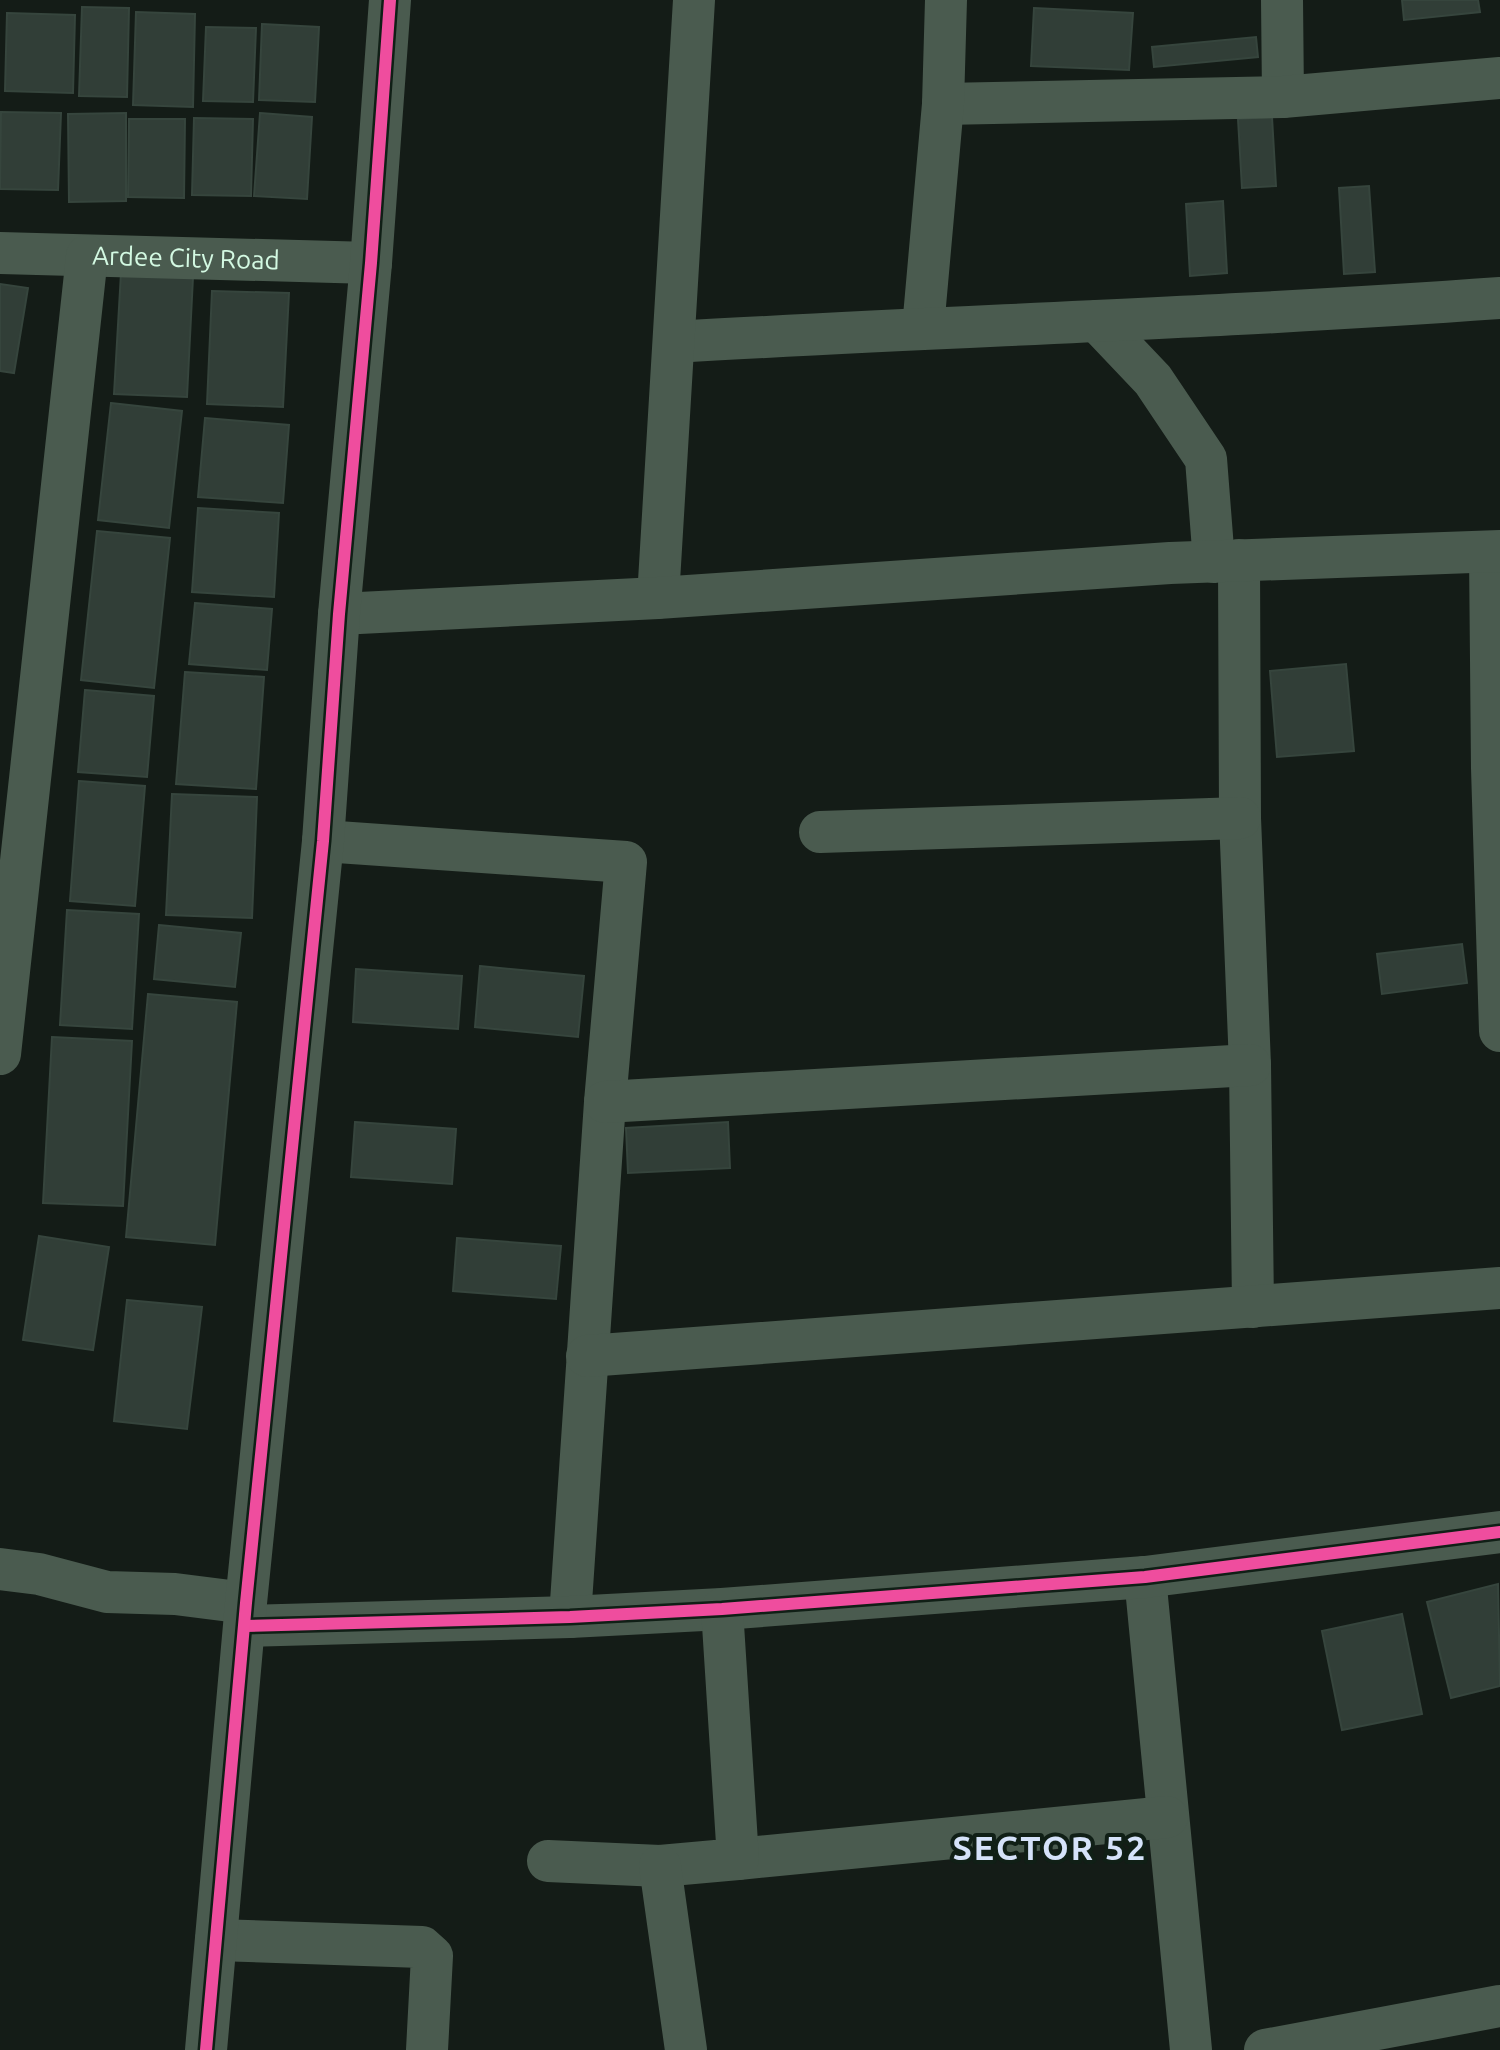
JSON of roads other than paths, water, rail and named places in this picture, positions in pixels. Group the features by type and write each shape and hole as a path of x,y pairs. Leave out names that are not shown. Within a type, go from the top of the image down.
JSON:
{"street":[{"path":"206,2050 245,1614 323,841 390,0"},
{"path":"658,598 694,0"},
{"path":"923,328 943,104 946,0"},
{"path":"1282,0 1283,97"},
{"path":"943,104 1283,97 1500,78"},
{"name":"Ardee City Road","path":"0,253 371,263"},
{"path":"0,1054 87,256"},
{"path":"674,342 1288,313 1500,298"},
{"path":"1097,321 1153,380 1206,459 1226,561 1250,1065 1253,1307"},
{"path":"339,614 658,598 1226,561 1495,552 1500,1031"},
{"path":"820,832 1240,818"},
{"path":"323,841 626,862 605,1102 570,1617"},
{"path":"605,1102 1250,1065"},
{"path":"587,1356 1500,1288"},
{"path":"0,1569 39,1574 107,1592 175,1594 245,1614 570,1617 722,1609 1145,1577 1500,1532"},
{"path":"1145,1577 1191,2050"},
{"path":"722,1609 738,1859"},
{"path":"548,1861 660,1866 1167,1817"},
{"path":"660,1866 686,2050"},
{"path":"216,1940 422,1947 432,1956 427,2050"},
{"path":"1265,2050 1500,2006"}],"district":[{"name":"SECTOR 52","path":"1050,1848"}]}
